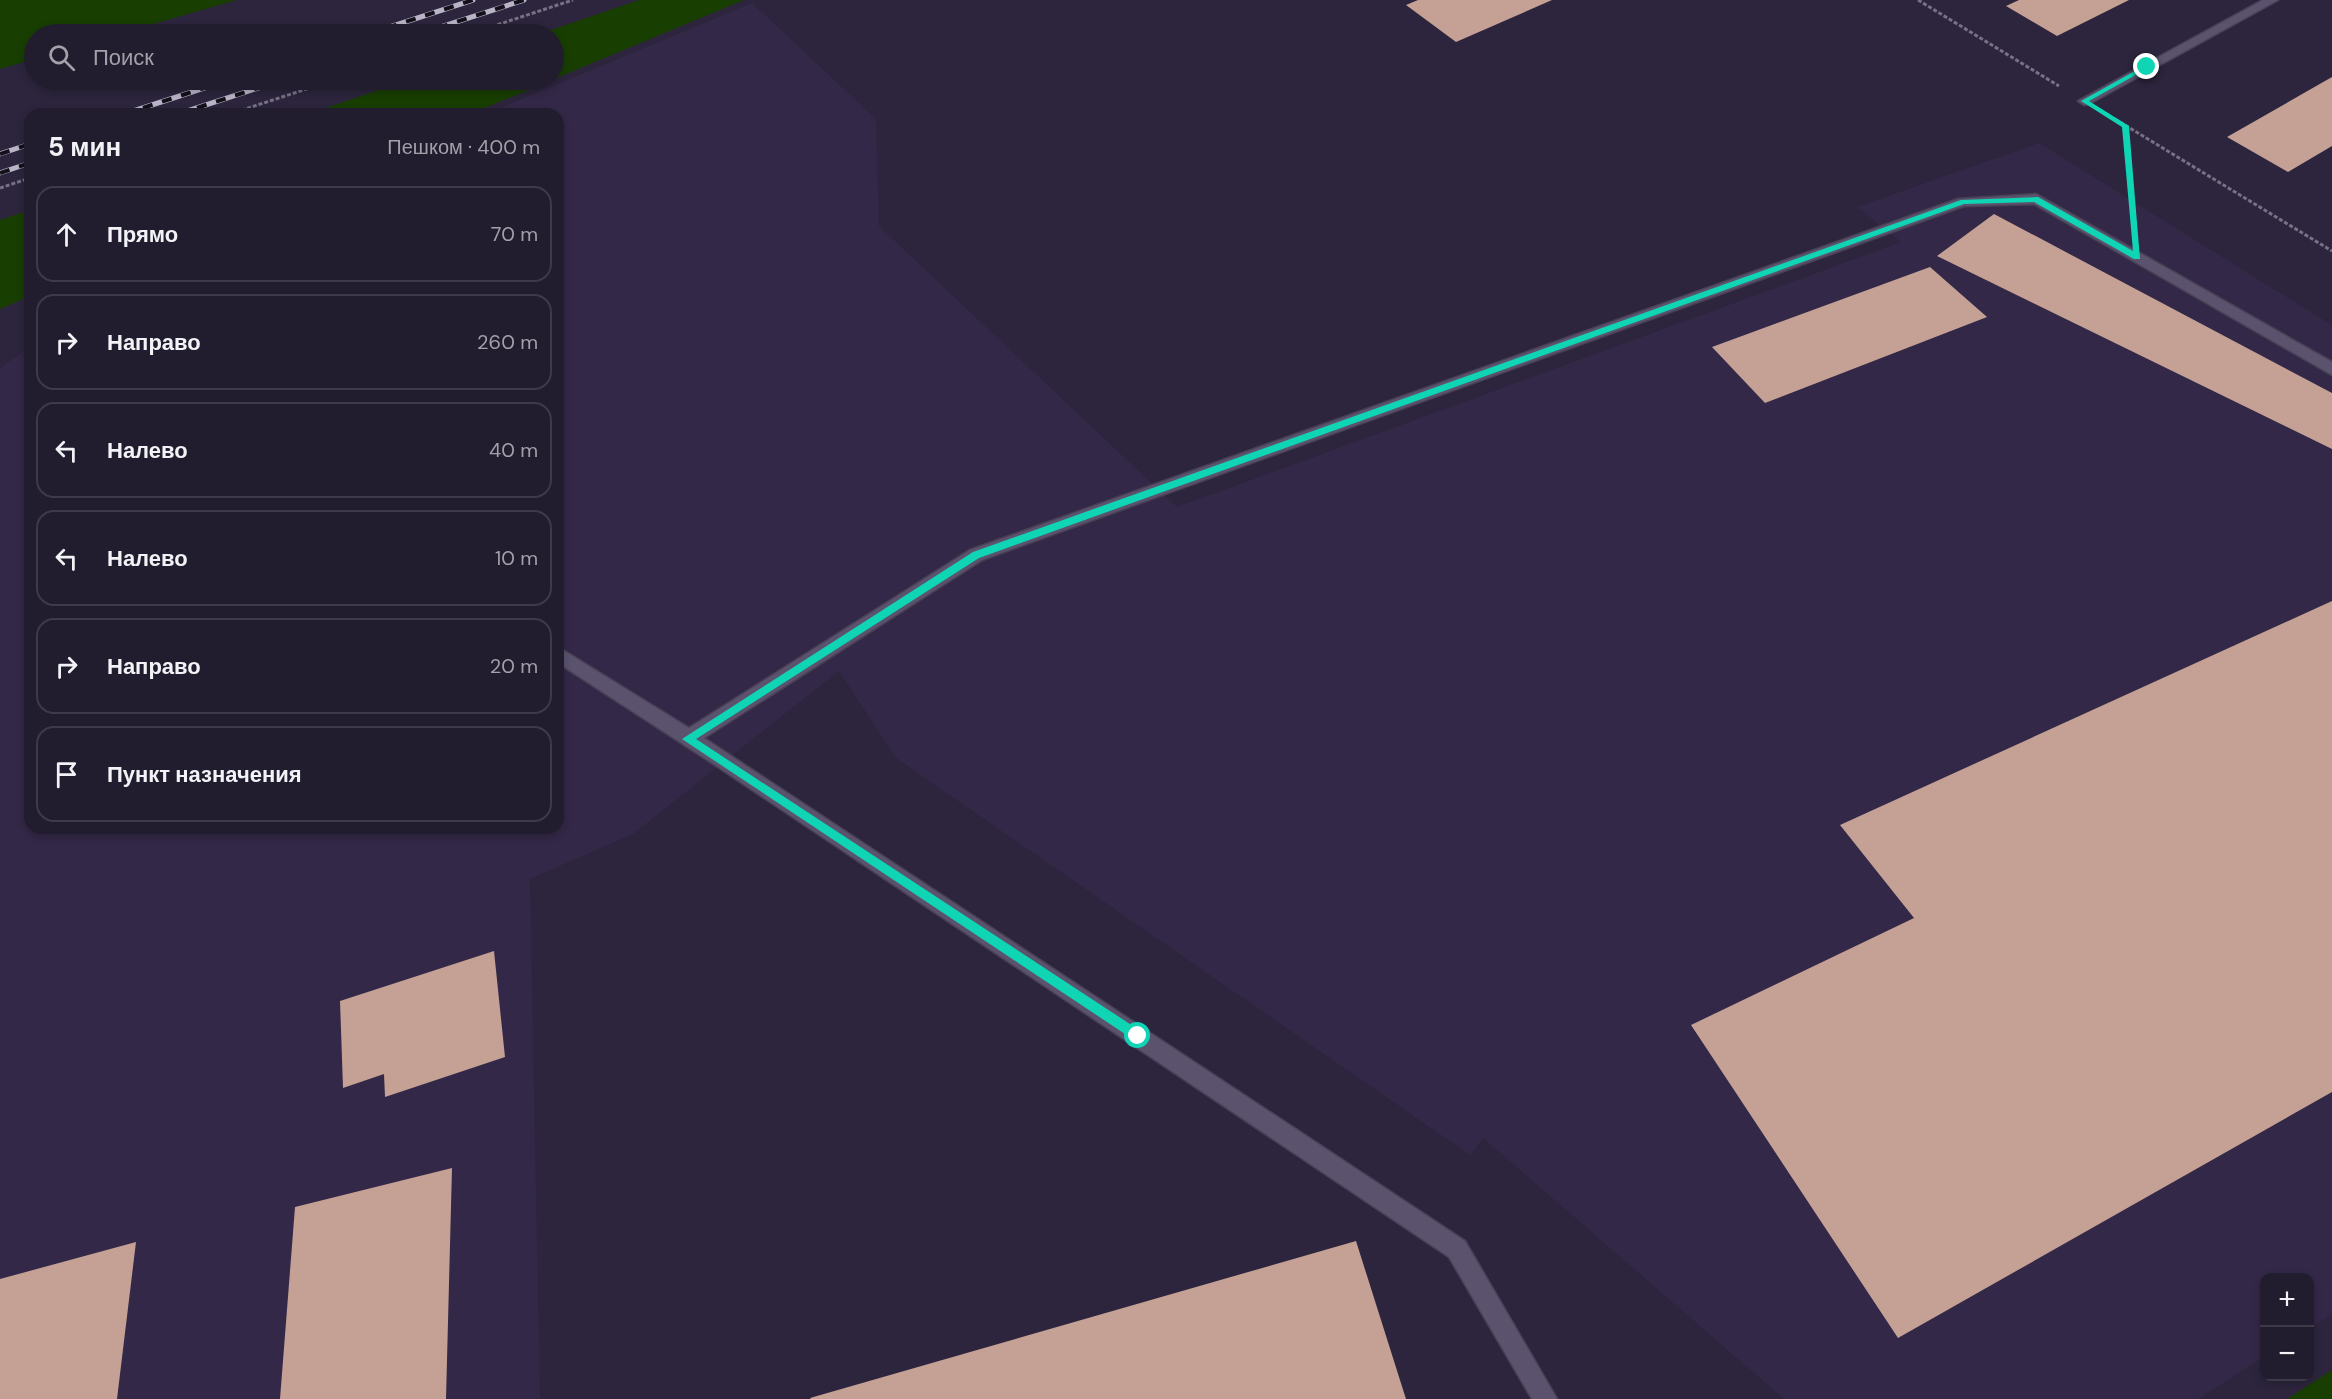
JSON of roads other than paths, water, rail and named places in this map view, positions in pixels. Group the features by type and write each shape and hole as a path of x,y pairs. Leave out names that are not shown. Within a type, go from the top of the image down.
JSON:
{"lane":[{"path":"2084,101 2272,0"},
{"path":"687,739 976,555 1963,202 2036,199 2332,369"},
{"path":"564,658 729,764 1457,1249 1545,1399"}],"railway":[{"path":"399,24 473,0"},
{"path":"450,24 524,0"},
{"path":"143,108 198,90"},
{"path":"197,108 252,90"},
{"path":"0,154 24,146"},
{"path":"0,173 24,165"}]}
